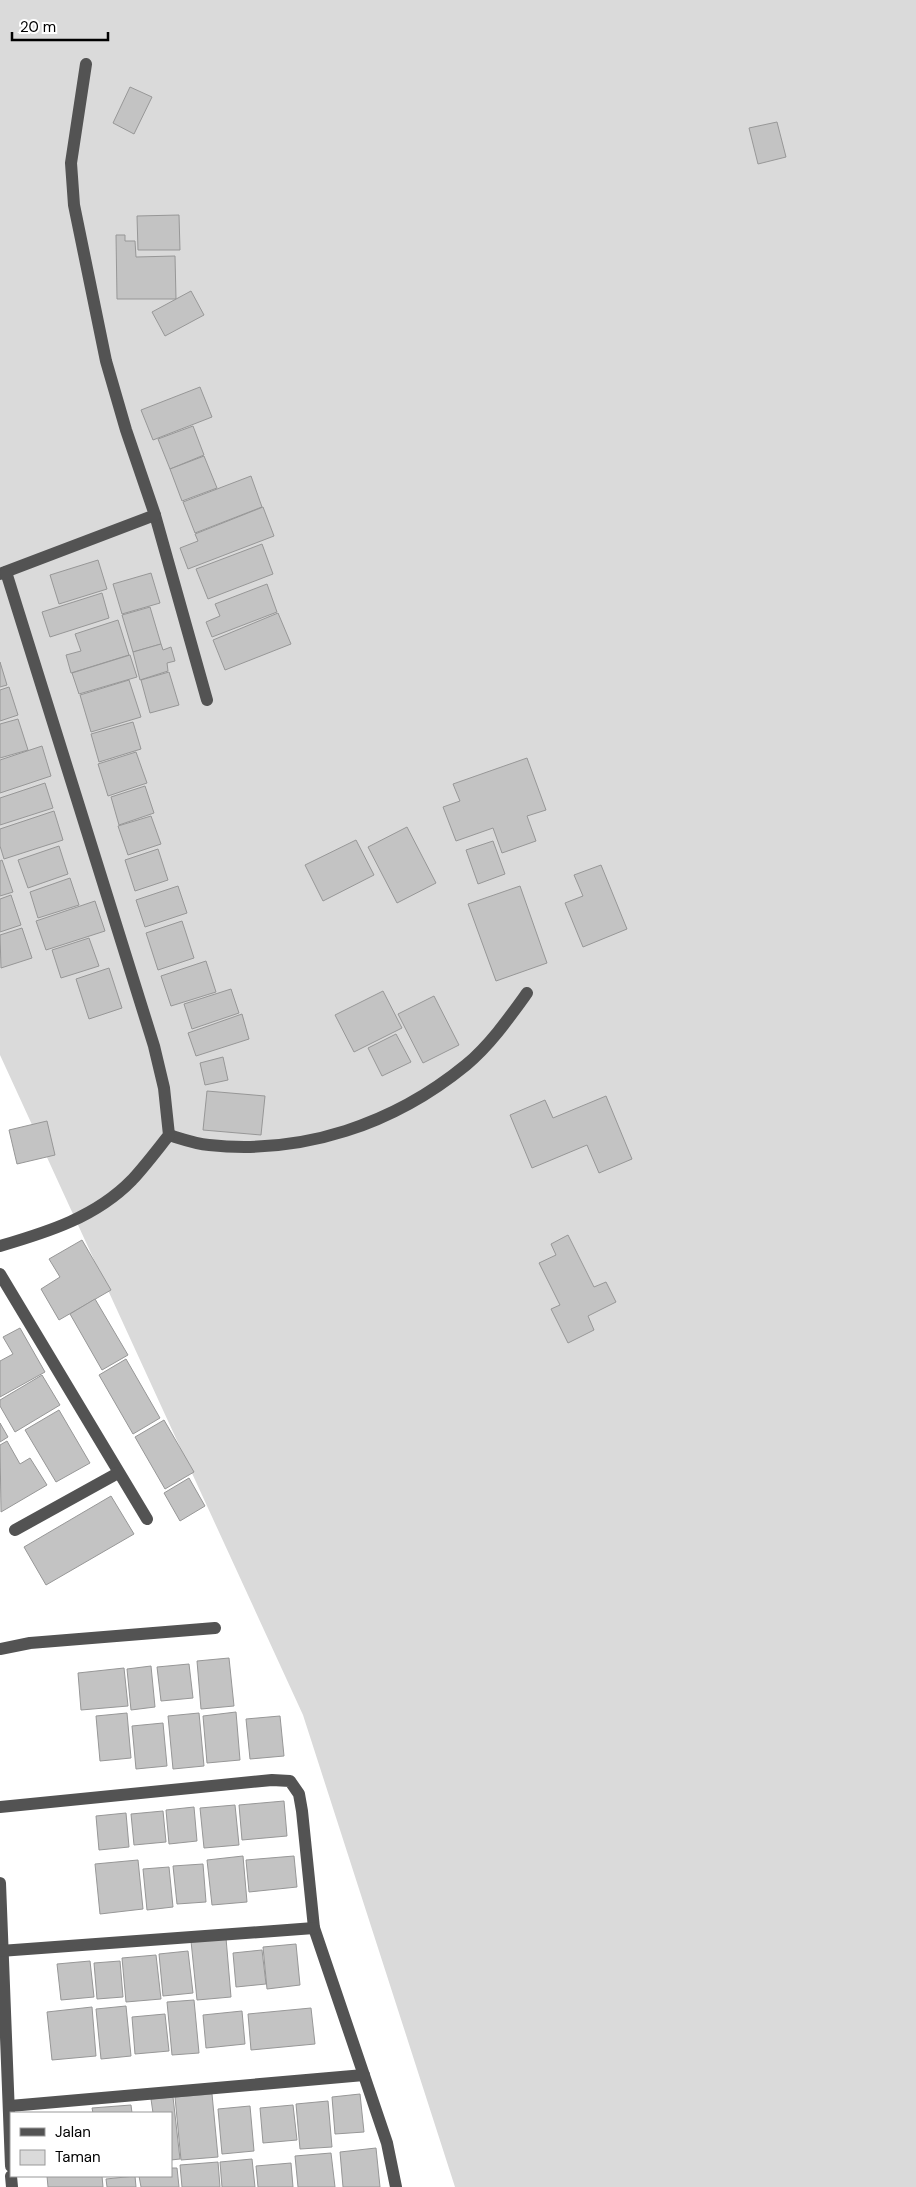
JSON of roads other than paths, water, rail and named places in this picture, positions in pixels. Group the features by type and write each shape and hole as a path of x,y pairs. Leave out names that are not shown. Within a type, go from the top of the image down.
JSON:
{"street":[{"path":"86,64 71,163 74,205 106,361 126,430 155,515 207,700"},
{"path":"0,1246 49,1232 90,1213 131,1181 169,1136 164,1088 154,1046 3,573 155,515"},
{"path":"169,1136 208,1145 259,1148 310,1142 365,1126 419,1099 467,1064 501,1029 527,993"},
{"path":"0,1274 146,1519"},
{"path":"15,1530 118,1473"},
{"path":"0,1649 30,1644 215,1628"},
{"path":"0,1807 272,1780 290,1781 299,1794 302,1810 314,1928 387,2143 396,2187"},
{"path":"0,1883 1,1951 10,2112"},
{"path":"1,1951 314,1928"},
{"path":"10,2106 364,2075"}]}
